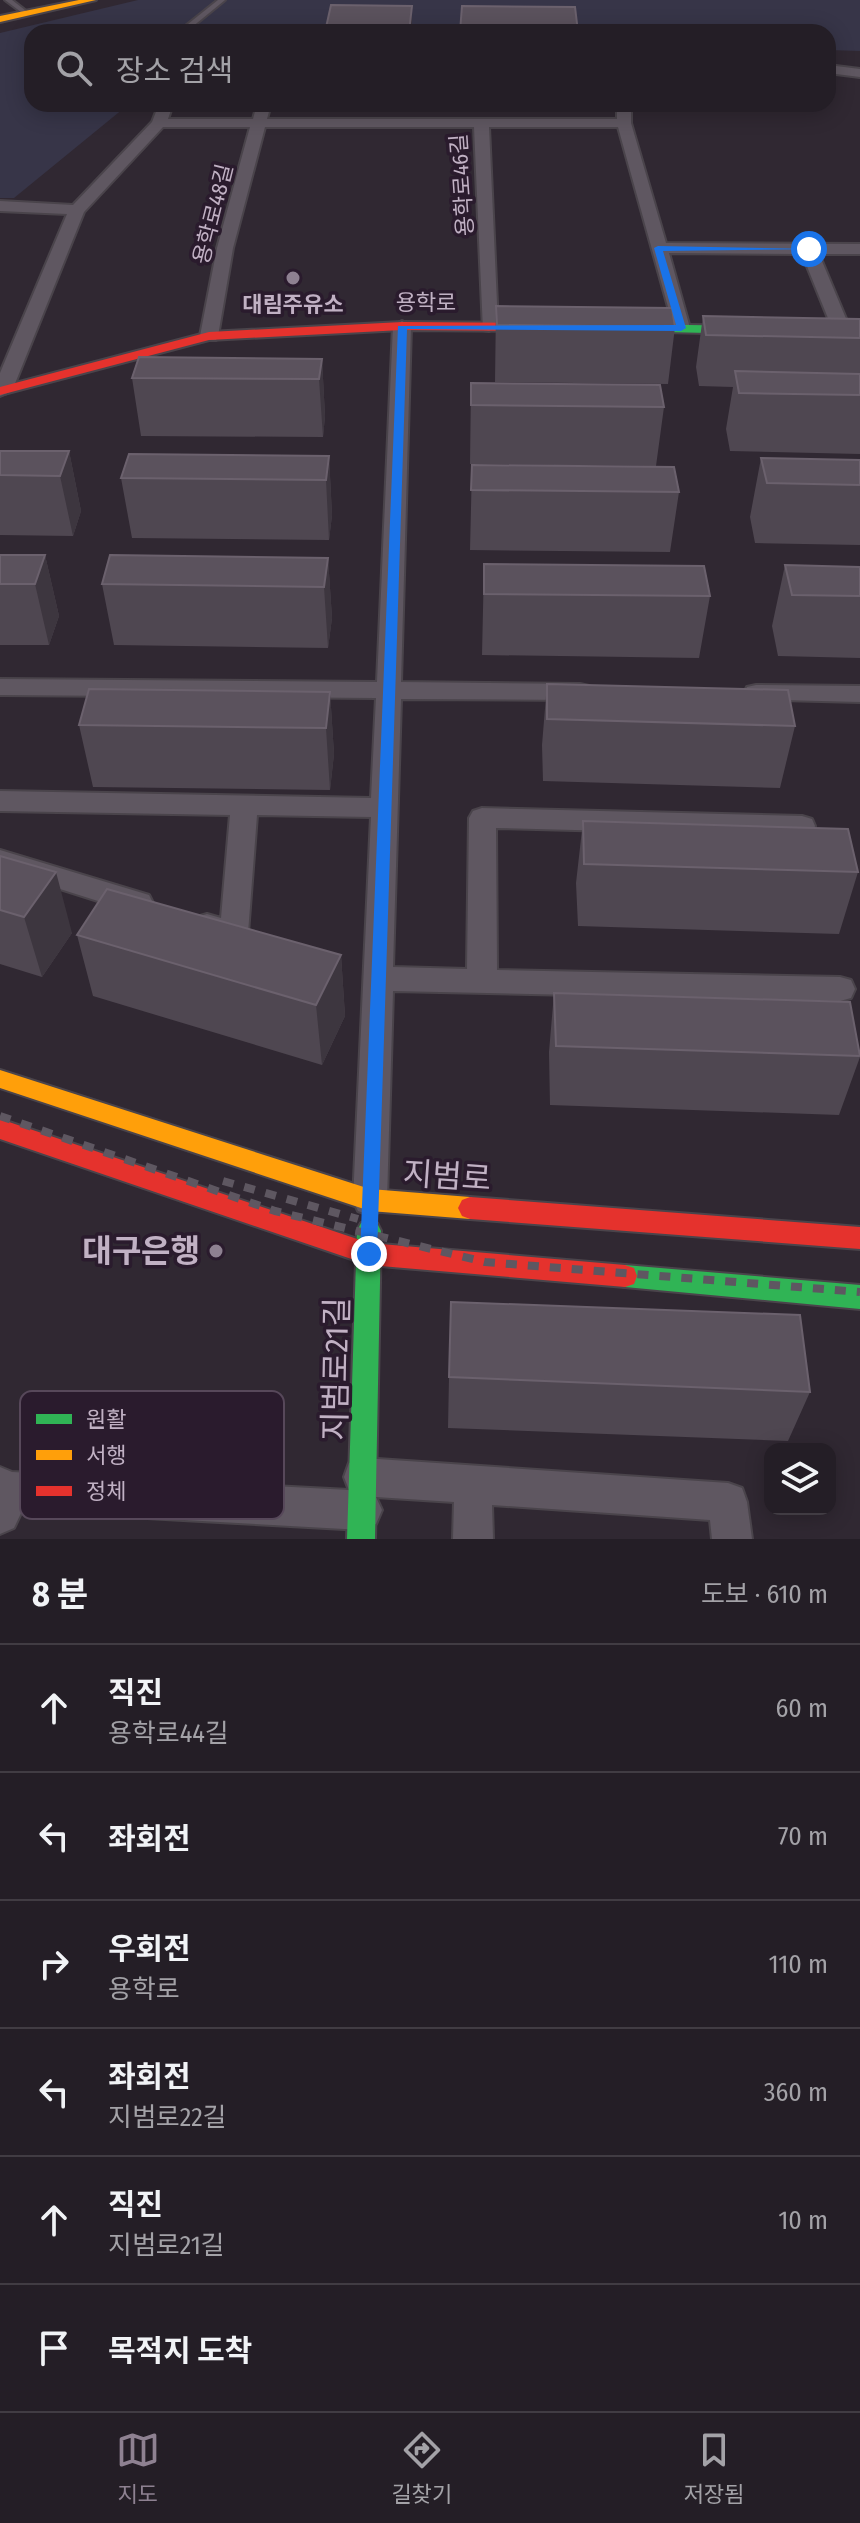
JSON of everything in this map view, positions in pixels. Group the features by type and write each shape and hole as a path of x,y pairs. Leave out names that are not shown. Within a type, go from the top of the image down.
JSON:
{"main road":[{"path":"0,19 92,0"},
{"name":"용학로","path":"1,391 209,336 402,326 569,327"},
{"path":"601,327 770,331"},
{"name":"지범로","path":"0,1079 370,1200 860,1238"},
{"path":"0,1129 369,1254 860,1297"},
{"name":"지범로21길","path":"362,1509 370,1200"}],"street":[{"path":"836,70 860,73"},
{"path":"1,391 77,210 159,123 163,112"},
{"name":"용학로48길","path":"209,336 225,248 262,112"},
{"path":"624,112 624,123 681,328"},
{"path":"481,122 624,123"},
{"name":"용학로46길","path":"159,123 481,122 489,326"},
{"path":"0,206 77,210"},
{"path":"658,248 860,249"},
{"path":"809,249 844,333"},
{"path":"370,1200 402,326"},
{"path":"0,687 609,692"},
{"path":"735,693 860,694"},
{"path":"0,801 385,808"},
{"path":"0,860 234,933 244,806"},
{"path":"482,981 482,818 802,826"},
{"path":"379,979 840,989"},
{"path":"473,1484 473,1539"},
{"path":"284,1506 362,1509 473,1484 728,1502 732,1539"}],"lane":[{"path":"8,0 27,14"},
{"path":"192,24 222,0"}],"shaded area":[{"path":"138,0 860,0 860,51 836,50 836,24 38,24"},
{"path":"24,27 24,112 119,112 14,198 0,198 0,33"}],"building":[{"path":"331,5 412,6 410,24 327,24"},
{"path":"462,6 575,7 577,24 461,24"},
{"path":"496,306 672,308 675,327 497,325"},
{"path":"703,316 860,319 860,338 706,335"},
{"path":"139,357 322,359 319,379 132,378"},
{"path":"735,371 860,374 860,395 739,393"},
{"path":"471,383 660,385 664,407 471,405"},
{"path":"0,451 69,451 60,476 0,475"},
{"path":"129,454 329,456 326,480 121,478"},
{"path":"761,458 860,460 860,485 767,483"},
{"path":"472,465 674,467 679,492 471,490"},
{"path":"0,555 45,555 35,584 0,584"},
{"path":"110,555 328,558 324,587 102,584"},
{"path":"484,564 704,566 710,596 484,594"},
{"path":"785,565 860,567 860,596 792,595"},
{"path":"547,684 788,690 795,726 547,719"},
{"path":"89,689 330,692 326,728 79,725"},
{"path":"583,821 848,829 858,872 584,864"},
{"path":"0,856 56,872 24,917 0,910"},
{"path":"107,889 341,955 316,1005 77,935"},
{"path":"554,993 850,1002 860,1056 556,1046"},
{"path":"451,1302 800,1315 810,1392 449,1377"}],"railway":[{"path":"0,1116 275,1211 485,1262 860,1292"},
{"path":"223,1181 358,1219"}],"traffic: fast":[{"path":"623,328 754,330"},
{"path":"361,1539 369,1231"},
{"path":"625,1276 860,1297"}],"traffic: slow":[{"path":"0,19 92,0"},
{"path":"0,1079 370,1200 470,1208"}],"traffic: jam":[{"path":"0,391 209,336 402,326 546,327"},
{"path":"0,1129 369,1254 625,1276"},
{"path":"470,1208 860,1238"}],"place":[{"name":"대림주유소","path":"293,278"},
{"name":"대구은행","path":"216,1251"}],"route":[{"path":"369,1254 402,326 681,328 658,248 809,249"}]}
